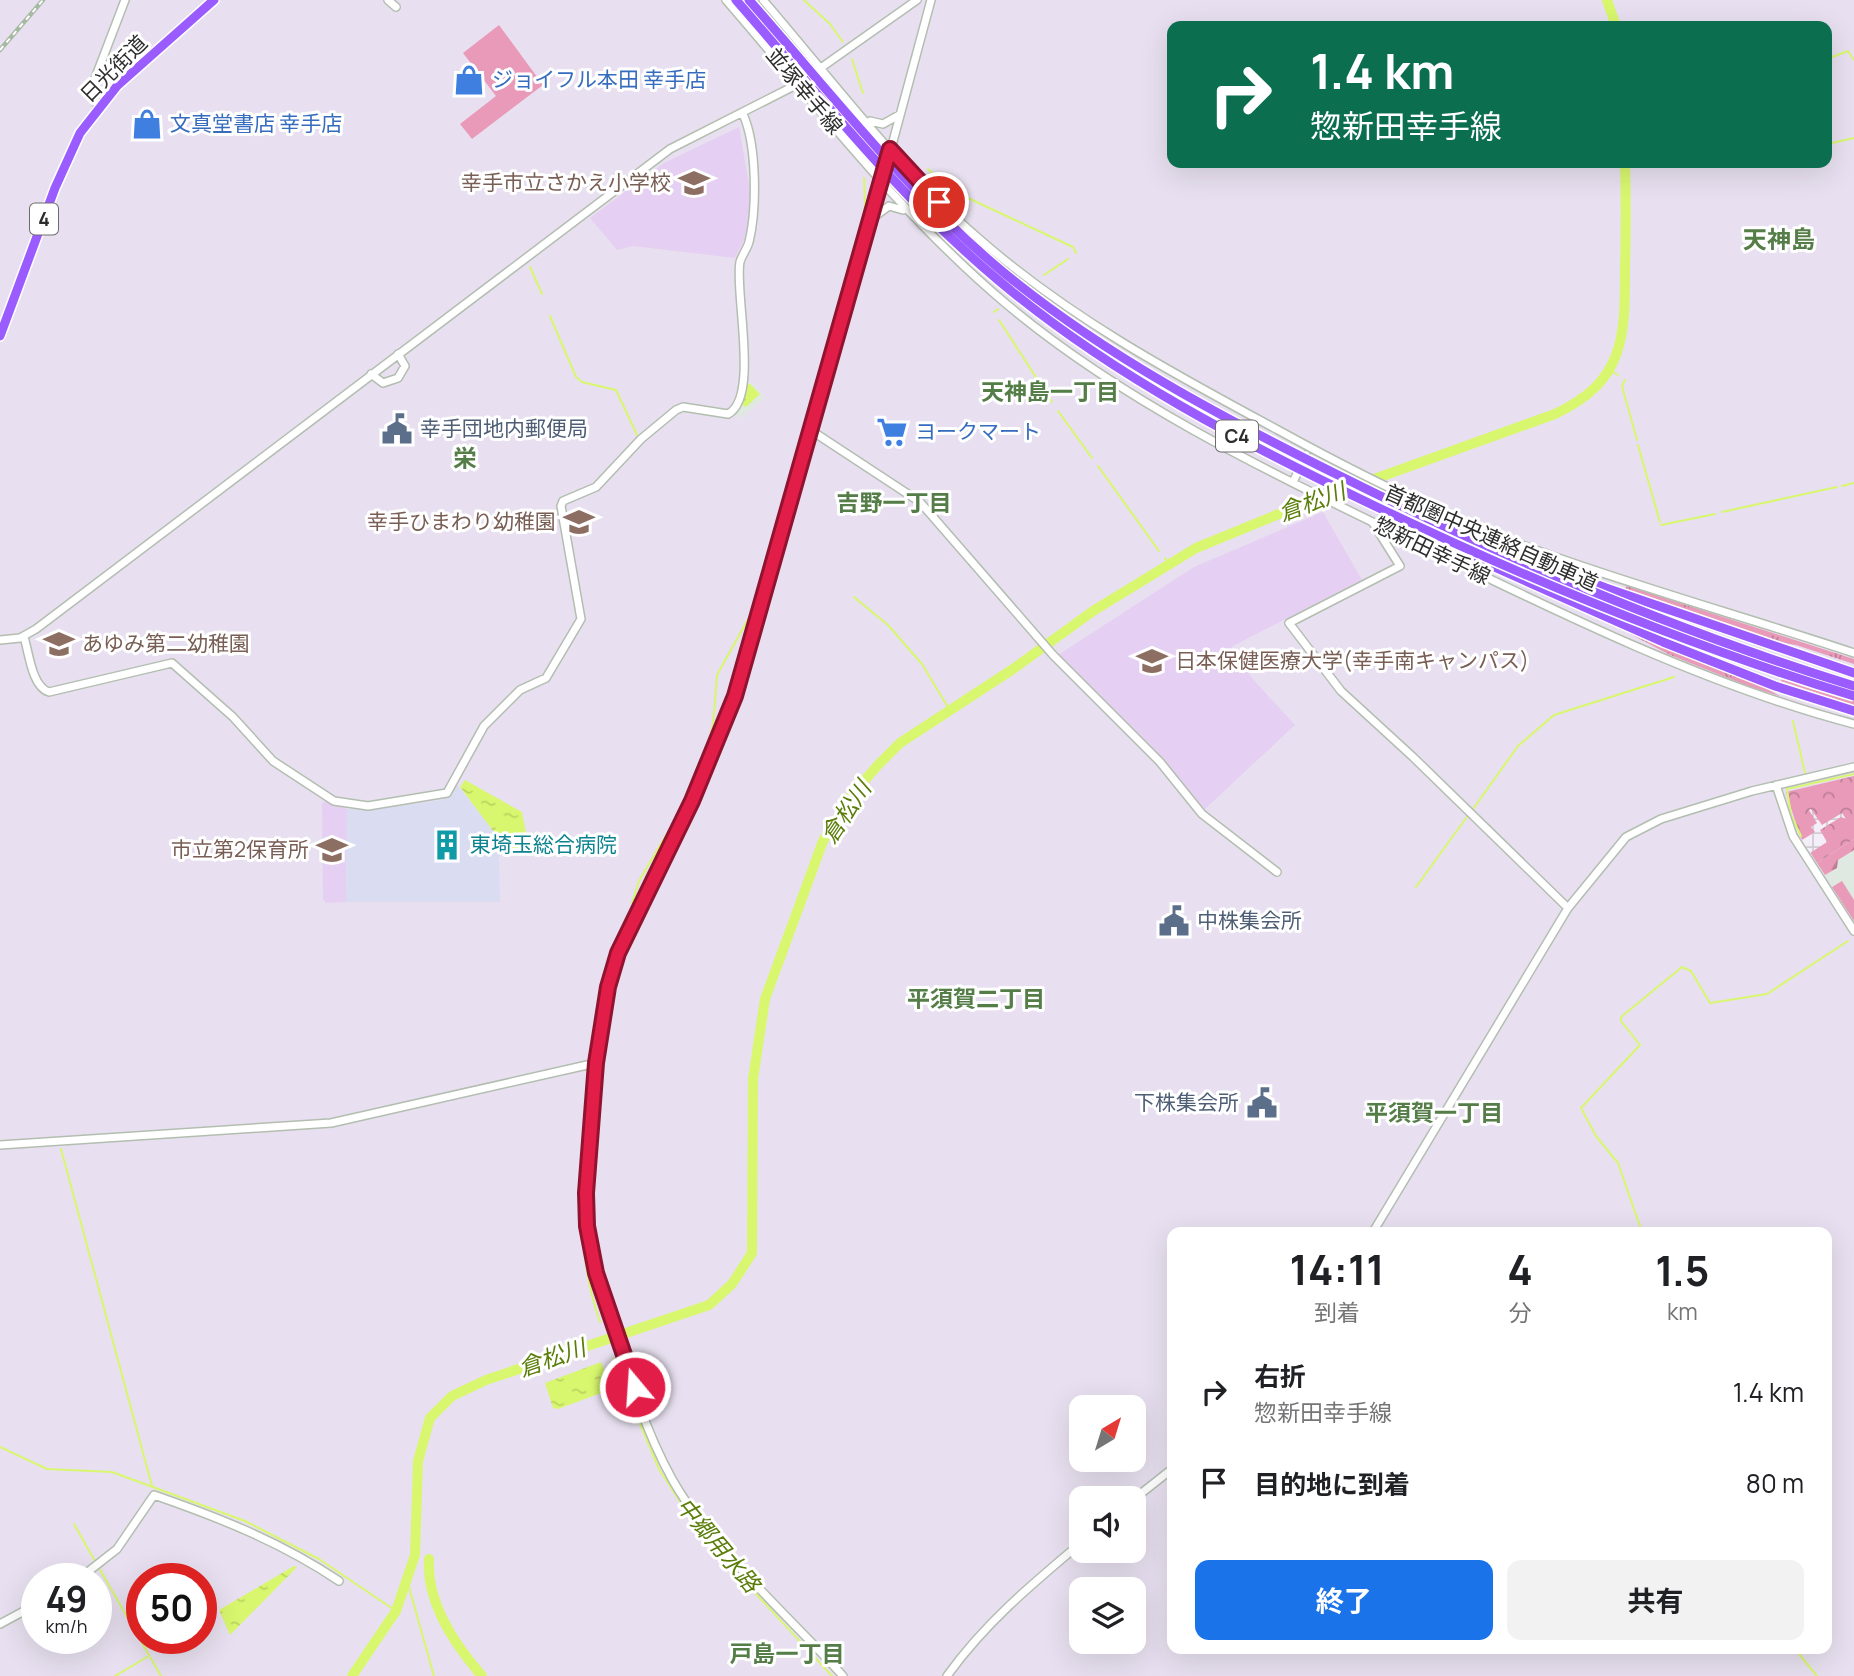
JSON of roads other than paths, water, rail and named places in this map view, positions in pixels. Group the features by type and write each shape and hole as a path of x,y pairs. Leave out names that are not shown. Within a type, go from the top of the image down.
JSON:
{"highway":[{"name":"日光街道","path":"0,336 69,156 98,107 117,86 214,0"},
{"name":"首都圏中央連絡自動車道","path":"736,0 915,203 997,280 1097,354 1190,411 1287,463 1458,545 1664,631 1759,666 1854,696"},
{"name":"首都圏中央連絡自動車道","path":"749,0 940,214 1003,272 1047,306 1136,366 1300,456 1474,541 1672,622 1854,686"},
{"path":"1474,541 1498,546 1709,624 1854,673"},
{"path":"1458,545 1475,558 1711,661 1854,711"}],"street":[{"path":"98,107 91,89 125,0"},
{"path":"388,0 396,7"},
{"name":"並塚幸手線","path":"726,0 882,183"},
{"path":"763,0 777,22 781,41 802,69 798,84"},
{"name":"並塚幸手線","path":"763,0 890,149"},
{"path":"0,640 24,637 670,149 798,84 917,0"},
{"path":"843,1676 688,1505 671,1477 644,1416 589,1250 586,1193 596,1063 608,987 618,953 719,740 758,623 931,0"},
{"path":"24,637 37,683 42,690 49,692 172,663 233,717 276,764 334,801 368,806 447,793 484,726 520,690 546,678 581,619 563,500 596,486 676,410 683,407 728,414 737,405 745,349 740,263 748,244 756,199 743,114"},
{"path":"863,116 879,125 892,121 900,114"},
{"path":"890,149 892,171 915,196 923,227"},
{"name":"惣新田幸手線","path":"890,149 975,236 1072,311 1129,349 1310,448 1441,512 1532,548 1854,653"},
{"name":"惣新田幸手線","path":"882,183 923,227 1007,304 1085,362 1166,412 1293,482 1500,584 1714,677 1789,705 1854,723"},
{"path":"872,219 882,209 891,206 912,216"},
{"path":"371,374 383,383 398,378 405,366 398,354"},
{"path":"812,430 920,502 1052,653 1160,762 1202,814 1277,872"},
{"path":"1293,482 1310,448"},
{"path":"1372,522 1400,566 1289,623 1341,691 1568,908"},
{"path":"1376,1227 1568,908 1632,833 1661,819 1776,785 1854,767"},
{"path":"1776,785 1793,836 1854,931"},
{"path":"0,1145 331,1123 596,1063"},
{"path":"1146,1490 1167,1473"},
{"path":"99,1563 117,1549 154,1495 238,1524 339,1581"},
{"path":"947,1676 967,1648 1002,1610 1069,1553"},
{"path":"0,1624 21,1613"}],"water":[{"path":"746,384 750,384 760,394 746,407 742,405"},
{"path":"465,780 522,812 529,850 502,852 500,840 460,787"},
{"path":"601,1362 612,1389 558,1409 553,1408 545,1383"},
{"path":"294,1566 297,1567 230,1635 219,1610"}],"waterway":[{"name":"中郷用水路","path":"804,0 830,24 843,42"},
{"name":"倉松川","path":"1607,0 1614,21"},
{"path":"1832,57 1848,51 1854,60"},
{"name":"中郷用水路","path":"852,59 863,93"},
{"path":"1832,143 1854,138"},
{"name":"倉松川","path":"352,1676 396,1611 415,1555 418,1461 430,1418 452,1396 486,1380 709,1305 732,1284 752,1253 753,1079 765,999 823,841 852,795 900,743 1013,669 1093,611 1196,548 1291,509 1555,414 1596,387 1617,354 1622,334 1625,291 1625,168"},
{"path":"928,169 953,191 1073,247 1076,253"},
{"name":"中郷用水路","path":"632,903 639,881 678,815 705,755 713,725 717,675 752,612 762,583 859,237 865,207 864,178"},
{"path":"1044,275 1068,259"},
{"path":"530,267 542,294"},
{"path":"994,312 998,309"},
{"path":"550,316 576,377 582,382 616,390 637,435"},
{"path":"999,320 1052,402"},
{"path":"1610,370 1618,375"},
{"path":"1625,380 1622,386 1637,440"},
{"path":"1058,411 1092,458"},
{"path":"1638,445 1660,522"},
{"path":"1098,466 1159,551"},
{"path":"1842,486 1854,483"},
{"path":"1722,512 1837,487"},
{"path":"1661,525 1715,514"},
{"path":"1165,558 1169,564"},
{"path":"854,597 888,625 922,664 949,709"},
{"path":"1473,809 1518,746 1554,715 1674,677"},
{"path":"1793,721 1805,773"},
{"path":"1801,836 1791,815 1787,789 1854,774"},
{"path":"1416,887 1469,814"},
{"name":"中郷用水路","path":"589,1060 599,995 627,916"},
{"path":"1640,1227 1618,1163 1596,1136 1581,1108 1640,1045 1621,1021 1621,1017 1682,967 1691,971 1710,1003 1767,994 1848,941"},
{"name":"中郷用水路","path":"589,1066 582,1163 582,1227 591,1290 600,1322"},
{"path":"61,1149 152,1486"},
{"name":"中郷用水路","path":"613,1359 659,1469 688,1514 720,1555 832,1676"},
{"path":"0,1447 47,1469 112,1472 245,1521 319,1559 396,1611"},
{"path":"74,1524 96,1563"},
{"path":"429,1559 432,1591 444,1622 461,1650 482,1676"},
{"path":"407,1580 434,1676"},
{"path":"112,1591 161,1676"},
{"path":"1799,1654 1817,1676"},
{"path":"115,1676 147,1657"}],"railway":[{"path":"0,50 43,0"}],"place":[{"name":"ジョイフル本田 幸手店","path":"469,80"},
{"name":"文真堂書店 幸手店","path":"147,124"},
{"name":"幸手市立さかえ小学校","path":"694,183"},
{"name":"幸手団地内郵便局","path":"397,429"},
{"name":"ヨークマート","path":"892,432"},
{"name":"幸手ひまわり幼稚園","path":"579,522"},
{"name":"あゆみ第二幼稚園","path":"59,644"},
{"name":"日本保健医療大学(幸手南キャンパス)","path":"1152,661"},
{"name":"東埼玉総合病院","path":"447,845"},
{"name":"市立第2保育所","path":"332,850"},
{"name":"中株集会所","path":"1174,921"},
{"name":"下株集会所","path":"1262,1103"}],"district":[{"name":"天神島","path":"1779,240"},
{"name":"天神島一丁目","path":"1050,392"},
{"name":"栄","path":"465,459"},
{"name":"吉野一丁目","path":"894,503"},
{"name":"平須賀二丁目","path":"976,999"},
{"name":"平須賀一丁目","path":"1434,1113"},
{"name":"戸島一丁目","path":"787,1654"}]}
